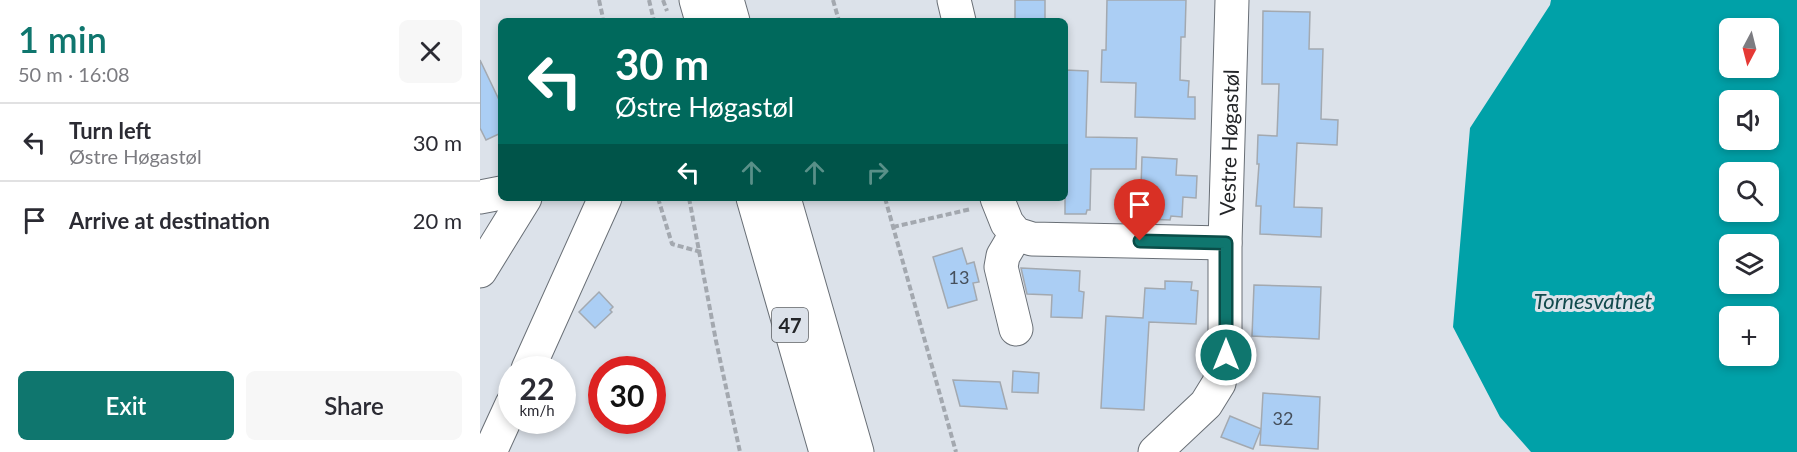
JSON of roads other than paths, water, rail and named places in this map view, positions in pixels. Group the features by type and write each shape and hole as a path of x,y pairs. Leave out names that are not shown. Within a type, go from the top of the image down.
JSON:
{"street":[{"path":"696,0 701,18"},
{"path":"727,0 732,18"},
{"path":"954,0 958,18"},
{"name":"Vestre Høgastøl","path":"1155,452 1206,404 1219,383 1226,355 1226,243 1232,0"},
{"path":"480,197 498,194"},
{"path":"480,271 523,201"},
{"path":"534,356 604,201"},
{"name":"47","path":"754,201 826,452"},
{"name":"47","path":"785,201 857,452"},
{"path":"997,201 1007,223 1016,234 1032,239 1226,243"},
{"path":"1016,234 1003,256 1001,267 1016,329"},
{"path":"490,452 498,434"}],"water":[{"name":"Tornesvatnet","path":"1551,0 1797,0 1797,452 1531,452 1500,417 1453,327 1470,128 1550,5"}]}
